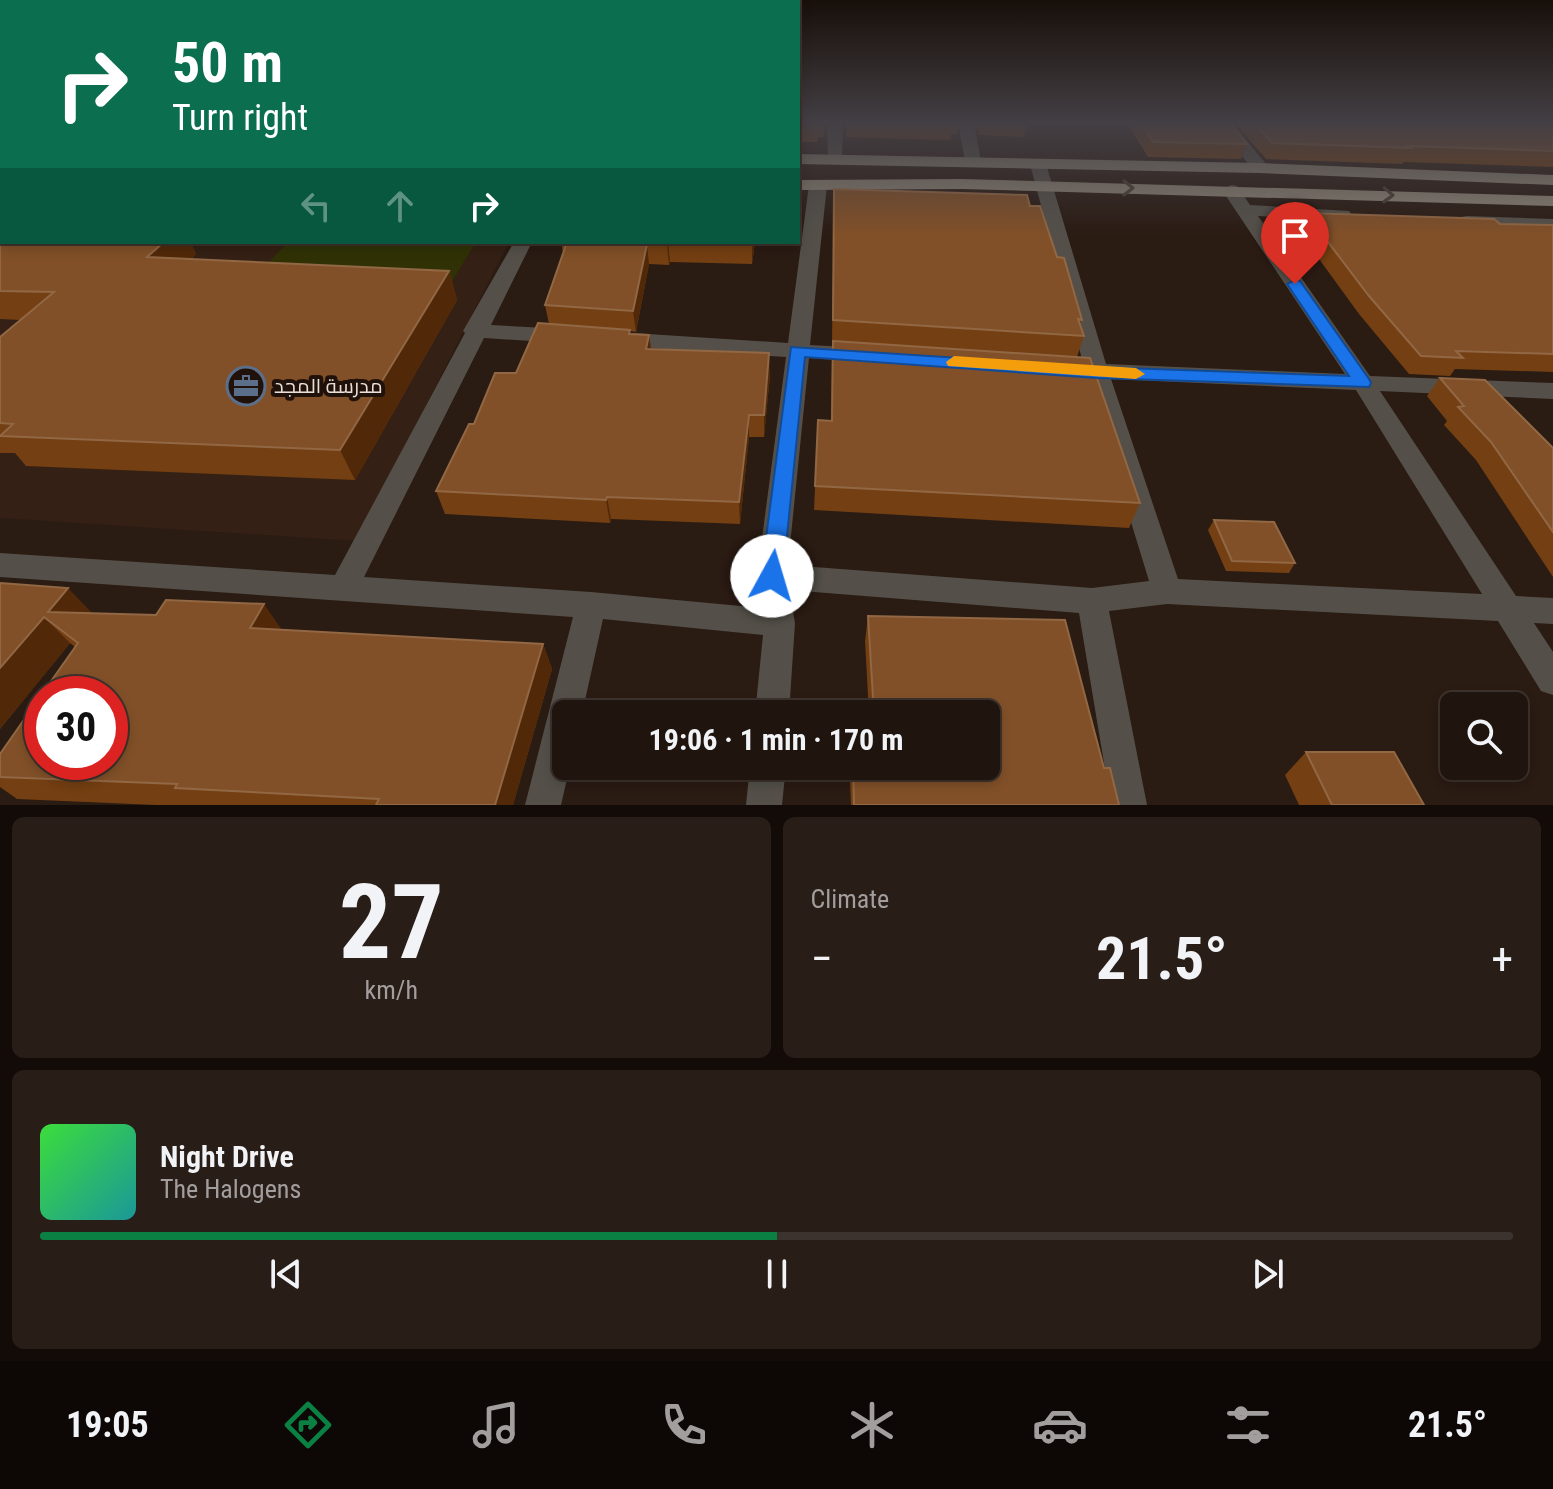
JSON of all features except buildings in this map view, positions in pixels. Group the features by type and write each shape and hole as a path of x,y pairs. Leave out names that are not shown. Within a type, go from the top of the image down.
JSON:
{"main road":[{"path":"943,161 973,161 1041,175 1237,200 1553,201"},
{"path":"808,185 1260,168 1553,180"}],"street":[{"path":"1254,161 1260,168"},
{"path":"1041,175 1097,372 1167,591"},
{"path":"773,700 780,623 772,576 797,351 808,185"},
{"path":"1237,200 1367,216"},
{"path":"1237,200 1363,383 1553,680"},
{"path":"1445,220 1553,225"},
{"path":"343,589 474,331 522,244"},
{"path":"474,331 892,358"},
{"path":"1034,368 1553,391"},
{"path":"0,565 591,605 780,623"},
{"path":"772,576 1092,601 1167,591 1503,606 1553,611"},
{"path":"1092,601 1129,805"},
{"path":"543,805 591,605"},
{"path":"764,805 767,780"}],"shaded area":[{"path":"0,244 508,244 357,541 0,518"},
{"path":"286,244 475,244 451,283 256,276"}],"slow traffic":[{"path":"954,362 1136,374"}],"place":[{"name":"مدرسة المجد","path":"246,386"}],"route":[{"path":"772,576 797,351 1097,372 1363,383 1295,284"}]}
